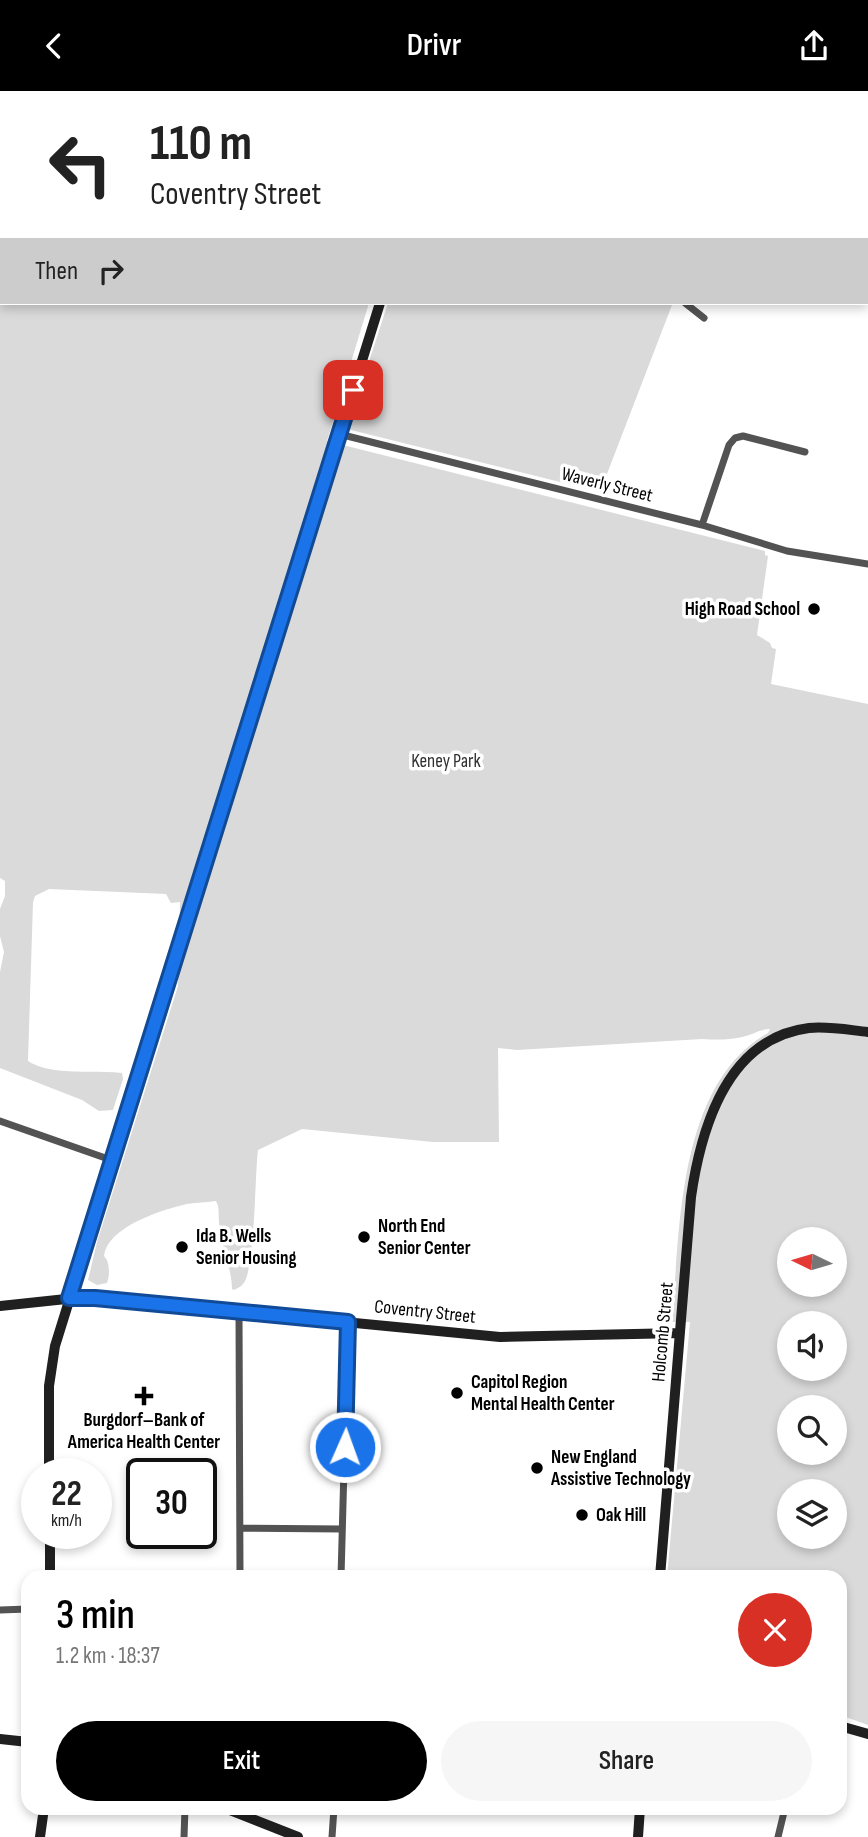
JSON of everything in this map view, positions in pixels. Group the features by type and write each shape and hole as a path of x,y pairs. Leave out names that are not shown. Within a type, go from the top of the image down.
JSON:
{"street":[{"path":"50,1458 51,1366 69,1298 379,305"},
{"path":"688,305 704,318"},
{"name":"Waverly Street","path":"339,435 702,525 787,551 868,564"},
{"path":"702,525 729,445 735,438 743,436 805,452"},
{"name":"Holcomb Street","path":"661,1570 693,1184 704,1137 720,1094 739,1065 773,1038 808,1028 827,1027 868,1032"},
{"path":"0,1121 114,1161"},
{"name":"Coventry Street","path":"0,1306 69,1298 95,1298 514,1338 680,1333"},
{"path":"239,1312 240,1570"},
{"path":"341,1570 348,1322"},
{"path":"240,1528 342,1529"},
{"path":"50,1549 50,1570"},
{"path":"0,1609 21,1609"},
{"path":"847,1728 868,1734"},
{"path":"0,1739 21,1741"},
{"path":"40,1837 43,1815"},
{"path":"184,1837 185,1815"},
{"path":"248,1815 298,1837"},
{"path":"332,1837 334,1815"},
{"path":"638,1837 640,1815"},
{"path":"778,1837 783,1815"}],"green space":[{"name":"Keney Park","path":"0,305 368,305 327,441 765,551 768,556 757,635 776,649 771,684 868,704 868,1725 847,1718 847,1570 668,1570 690,1322 672,1322 682,1204 689,1163 700,1123 716,1087 738,1056 770,1029 727,1039 517,1050 498,1048 499,1142 433,1142 302,1129 258,1150 250,1262 247,1276 241,1286 232,1289 216,1201 173,1208 148,1216 124,1229 107,1246 104,1256 109,1269 107,1283 97,1285 88,1280 97,1242 178,986 180,902 171,903 166,894 49,889 35,896 28,1061 61,1071 122,1073 123,1079 113,1110 99,1111 82,1100 0,1068 0,972 4,952 0,936 0,909 5,896 5,881 0,878"},
{"path":"387,305 672,305 600,492 347,429"}],"place":[{"name":"High Road School","path":"814,609"},
{"name":"North End Senior Center","path":"364,1237"},
{"name":"Ida B. Wells Senior Housing","path":"182,1247"},
{"name":"Capitol Region Mental Health Center","path":"457,1393"},
{"name":"Burgdorf–Bank of America Health Center","path":"144,1396"},
{"name":"New England Assistive Technology","path":"537,1468"},
{"name":"Oak Hill","path":"582,1515"}],"route":[{"path":"345,1447 348,1322 95,1298 69,1298 353,390"}]}
